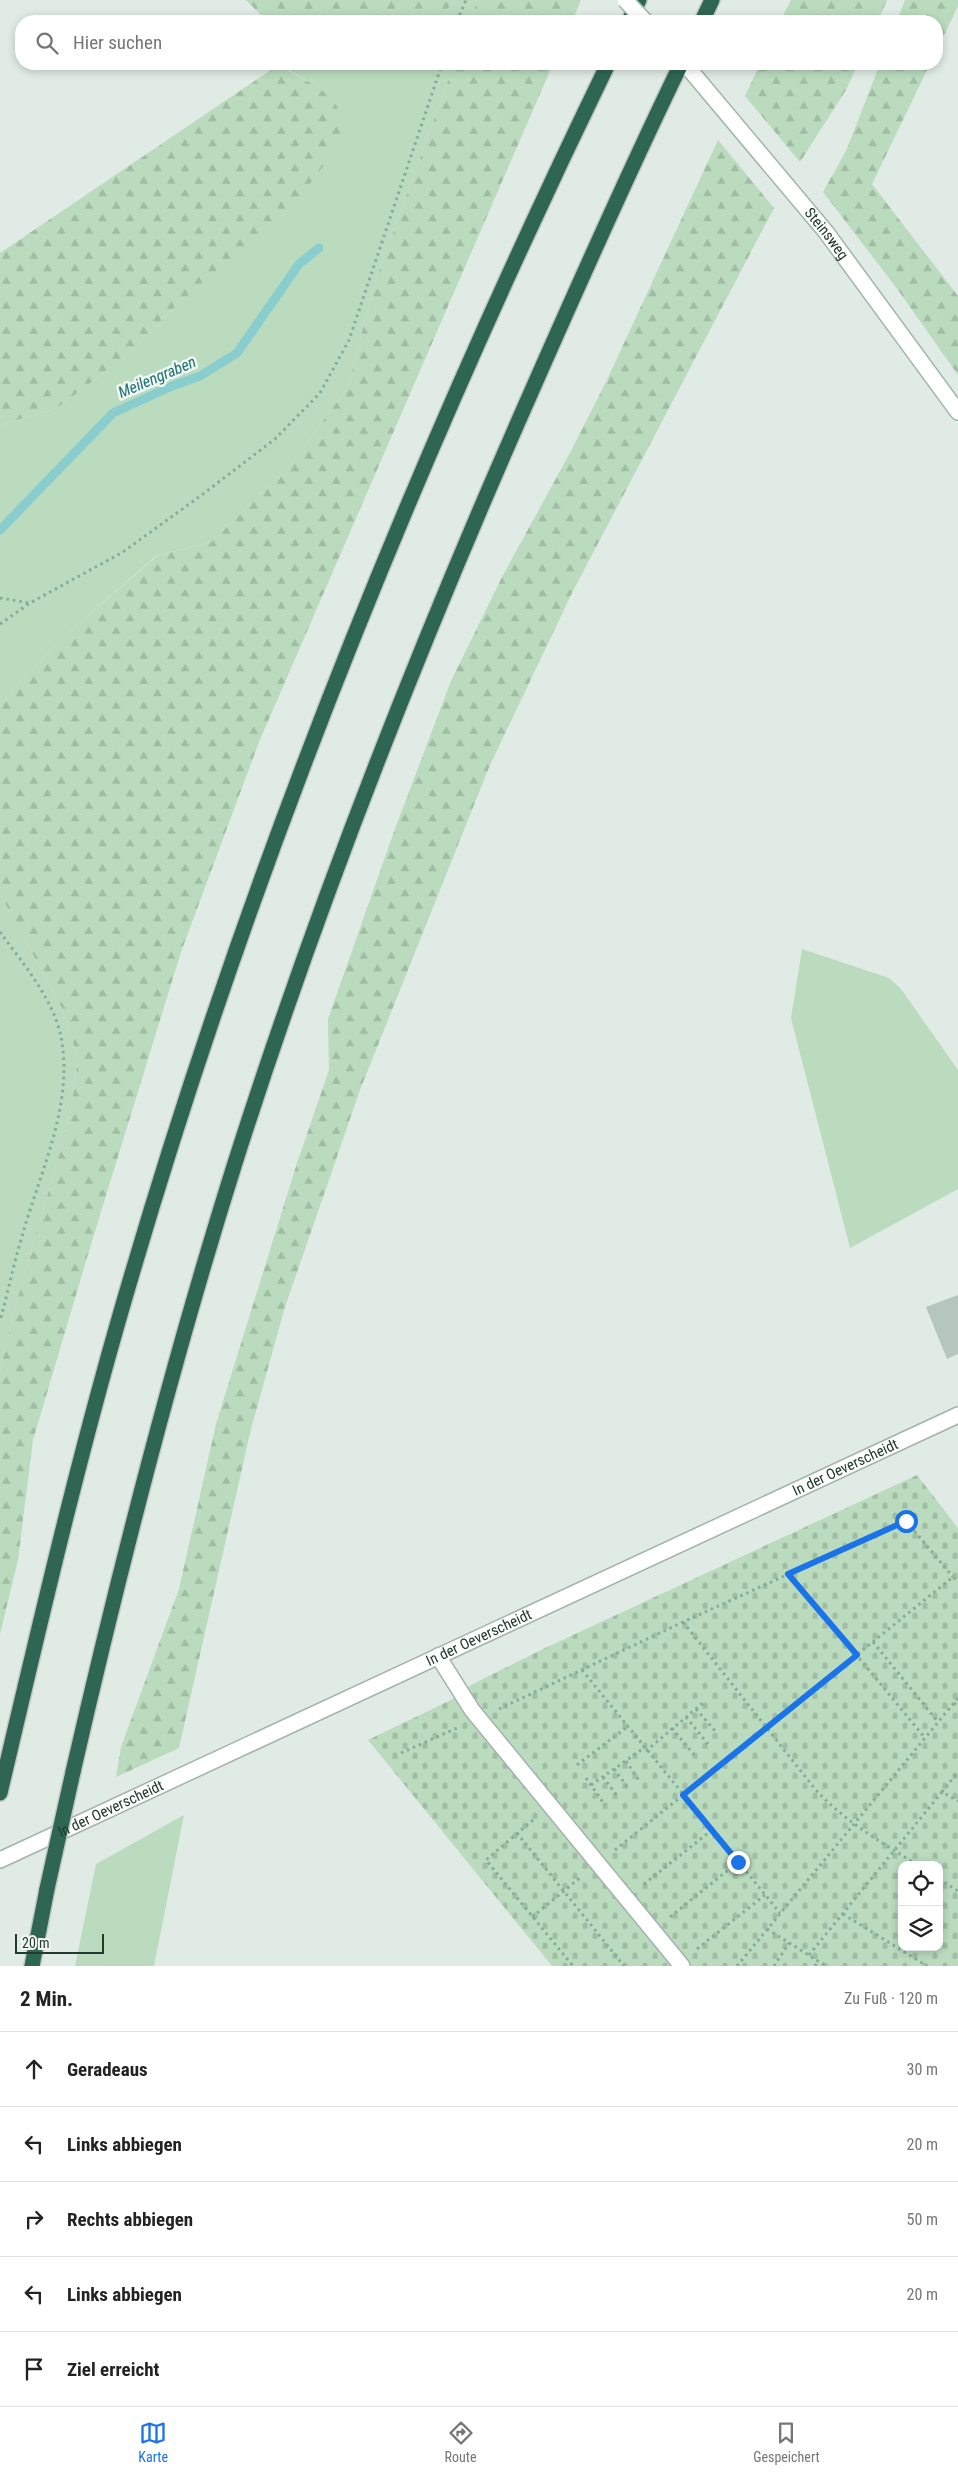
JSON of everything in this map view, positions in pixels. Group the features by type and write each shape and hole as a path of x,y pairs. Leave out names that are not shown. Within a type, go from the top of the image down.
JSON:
{"highway":[{"path":"632,15 639,0"},
{"path":"705,15 712,0"},
{"path":"0,1793 63,1525 132,1274 210,1025 250,910 337,679 412,501 493,313 605,70"},
{"path":"32,1966 47,1889 109,1612 143,1480 198,1284 272,1052 364,791 438,606 588,264 680,70"}],"street":[{"path":"625,0 639,15"},
{"name":"Steinsweg","path":"688,70 776,171 841,252 958,412"},
{"name":"In der Oeverscheidt","path":"0,1860 958,1415"},
{"path":"438,1656 479,1718 681,1964"}],"path":[{"path":"460,15 466,0"},
{"path":"0,624 30,603 123,552 275,440 320,393 349,340 440,70"},
{"path":"0,598 30,603"},
{"path":"0,932 32,976 56,1022 61,1037 64,1066 63,1097 0,1321"},
{"path":"400,1753 906,1521 958,1582"},
{"path":"788,1574 925,1738"},
{"path":"532,1917 953,1577"},
{"path":"683,1622 815,1789 835,1811 852,1825 911,1861"},
{"path":"874,1642 938,1722"},
{"path":"582,1670 780,1913"},
{"path":"737,1966 958,1698"},
{"path":"591,1785 645,1749 704,1702"},
{"path":"954,1703 958,1706"},
{"path":"696,1709 717,1733"},
{"path":"686,1717 708,1744"},
{"path":"577,1765 627,1727"},
{"path":"672,1728 694,1756"},
{"path":"626,1761 640,1782"},
{"path":"614,1769 628,1788"},
{"path":"809,1955 958,1772"},
{"path":"603,1777 618,1797"},
{"path":"586,1778 606,1805"},
{"path":"942,1792 958,1801"},
{"path":"550,1805 486,1860 573,1966"},
{"path":"627,1898 712,1830"},
{"path":"517,1833 624,1966"},
{"path":"653,1930 738,1862"},
{"path":"943,1882 958,1891"},
{"path":"681,1964 765,1895"},
{"path":"843,1914 927,1966"},
{"path":"767,1929 826,1966"},
{"path":"774,1966 789,1943"},
{"path":"815,1966 818,1961"}],"green space":[{"path":"246,0 452,0 446,15 261,15"},
{"path":"452,0 478,0 472,15 446,15"},
{"path":"478,0 581,0 575,15 472,15"},
{"path":"791,0 887,0 881,15 783,15"},
{"path":"905,0 958,0 958,6 943,37 943,15 899,15"},
{"path":"271,70 287,70 320,88 337,106 341,132 333,153 298,200 180,302 126,356 57,408 0,425 0,253"},
{"path":"289,70 452,70 374,285 348,387 289,467 211,542 156,556 64,636 0,704 0,425 57,408 126,356 180,302 320,88"},
{"path":"452,70 550,70 259,742 181,952 33,1440 18,1560 0,1634 0,1372 14,1311 70,1116 78,1059 63,1010 0,894 0,704 64,636 157,556 211,542 289,467 348,387 374,285"},
{"path":"757,70 855,70 846,90 800,162 745,96"},
{"path":"878,70 927,70 872,184 958,296 958,375 898,290 823,192 846,151"},
{"path":"718,140 774,208 572,593 490,765 360,1090 284,1310 250,1433 179,1748 116,1777 121,1747 179,1589 216,1424 297,1163 329,1070 328,1019 396,826 451,681 502,577 571,451 606,382"},
{"path":"0,894 63,1010 78,1059 70,1116 14,1311 0,1372"},
{"path":"802,949 889,978 901,989 958,1070 958,1189 850,1248 791,1018"},
{"path":"917,1475 958,1528 958,1966 552,1966 368,1740 453,1699 471,1685 543,1649"},
{"path":"184,1815 154,1966 75,1966 96,1864"}],"building":[{"path":"958,1295 958,1354 947,1359 926,1307"}],"waterway":[{"name":"Meilengraben","path":"0,530 113,413 172,386 200,376 237,353 299,264 319,248"}],"route":[{"path":"738,1862 683,1795 857,1655 788,1574 906,1521"}]}
